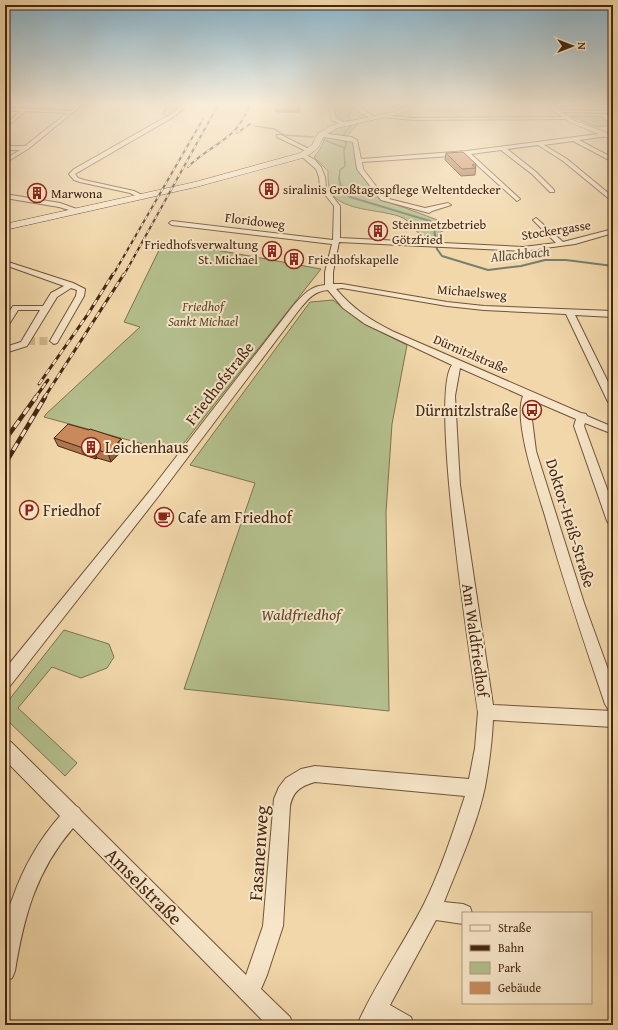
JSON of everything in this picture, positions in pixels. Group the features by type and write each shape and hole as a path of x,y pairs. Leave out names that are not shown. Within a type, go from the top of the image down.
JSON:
{"main road":[{"path":"5,227 196,184 306,153"}],"street":[{"path":"5,161 18,153"},
{"path":"106,153 76,170 72,174 76,179 82,181 132,192 142,197"},
{"path":"306,153 320,168 323,177 323,188 337,206 335,241 328,272 329,286"},
{"path":"357,153 360,169 383,199 390,202 428,210 448,205"},
{"path":"359,161 466,153"},
{"path":"467,153 517,199"},
{"path":"508,153 530,169 552,191"},
{"path":"554,153 565,160 613,200"},
{"path":"600,153 613,160"},
{"path":"5,196 68,206 79,211"},
{"path":"34,201 56,208 62,214"},
{"path":"536,220 561,244"},
{"name":"Floridoweg","path":"172,223 335,241"},
{"name":"Stockergasse","path":"335,241 513,249 537,248 561,244 586,239 613,231"},
{"path":"5,263 81,289 82,291 64,326 54,341"},
{"path":"5,350 24,344 54,295 70,285"},
{"name":"Michaelsweg","path":"329,286 359,288 447,304 484,308 613,314"},
{"name":"Dürnitzlstraße","path":"329,286 346,306 368,322 458,364 582,416 613,431"},
{"name":"Friedhofstraße","path":"5,681 153,495 308,294 317,288 329,286"},
{"path":"5,308 46,308"},
{"path":"5,324 16,308"},
{"path":"569,311 613,402"},
{"name":"Am Waldfriedhof","path":"403,1025 372,1017 431,910 460,838 476,788 483,748 486,712 454,484 450,396 454,369 458,364"},
{"name":"Doktor-Heiß-Straße","path":"529,394 525,404 531,450 577,604 613,704"},
{"path":"582,416 578,426 613,521"},
{"path":"486,712 613,719"},
{"name":"Amselstraße","path":"5,748 73,814 282,1025"},
{"name":"Fasanenweg","path":"248,990 257,975 273,926 281,806 283,794 294,781 304,776 315,774 476,788"},
{"path":"5,971 14,921 24,891 51,840 73,814"},
{"path":"431,910 462,914"}],"green space":[{"path":"317,153 355,153 359,169 381,199 451,225 437,235 440,242 426,243 412,225 403,218 350,206 340,201 333,195 329,187 328,171 314,157"},
{"name":"Friedhof Sankt Michael","path":"162,244 222,251 321,269 176,453 44,417 140,327 124,322"},
{"name":"Waldfriedhof","path":"333,300 361,322 407,345 392,424 386,512 389,711 184,689 255,483 190,465 310,302"},
{"path":"64,630 109,644 114,657 107,668 81,678 52,667 18,708 77,763 65,776 5,718 5,705"}],"building":[{"path":"446,153 464,153 476,164 472,165 476,168 462,169"},
{"path":"68,424 121,439 108,453 94,449 92,451 54,438"}],"waterway":[{"name":"Allachbach","path":"339,178 340,170 345,166 344,153"},
{"name":"Allachbach","path":"339,178 341,188 350,197 430,221 434,229 437,249 442,256 488,270 521,266 545,260 566,260 613,266"}],"tunnel":[{"path":"27,341 54,341"}],"railway":[{"path":"113,275 183,153"},
{"path":"124,275 191,153"},
{"path":"188,167 205,153"},
{"path":"39,384 88,314 113,274"},
{"path":"44,398 124,274"},
{"path":"35,398 48,380"},
{"path":"5,440 36,397"},
{"path":"5,464 45,397"}],"place":[{"name":"siralinis Großtagespflege Weltentdecker","path":"269,189"},
{"name":"Marwona","path":"37,193"},
{"name":"Steinmetzbetrieb Götzfried","path":"378,231"},
{"name":"Friedhofsverwaltung St. Michael","path":"272,251"},
{"name":"Friedhofskapelle","path":"294,259"},
{"name":"Dürmitzlstraße","path":"532,410"},
{"name":"Leichenhaus","path":"91,447"},
{"name":"Friedhof","path":"29,510"},
{"name":"Cafe am Friedhof","path":"164,517"}]}
